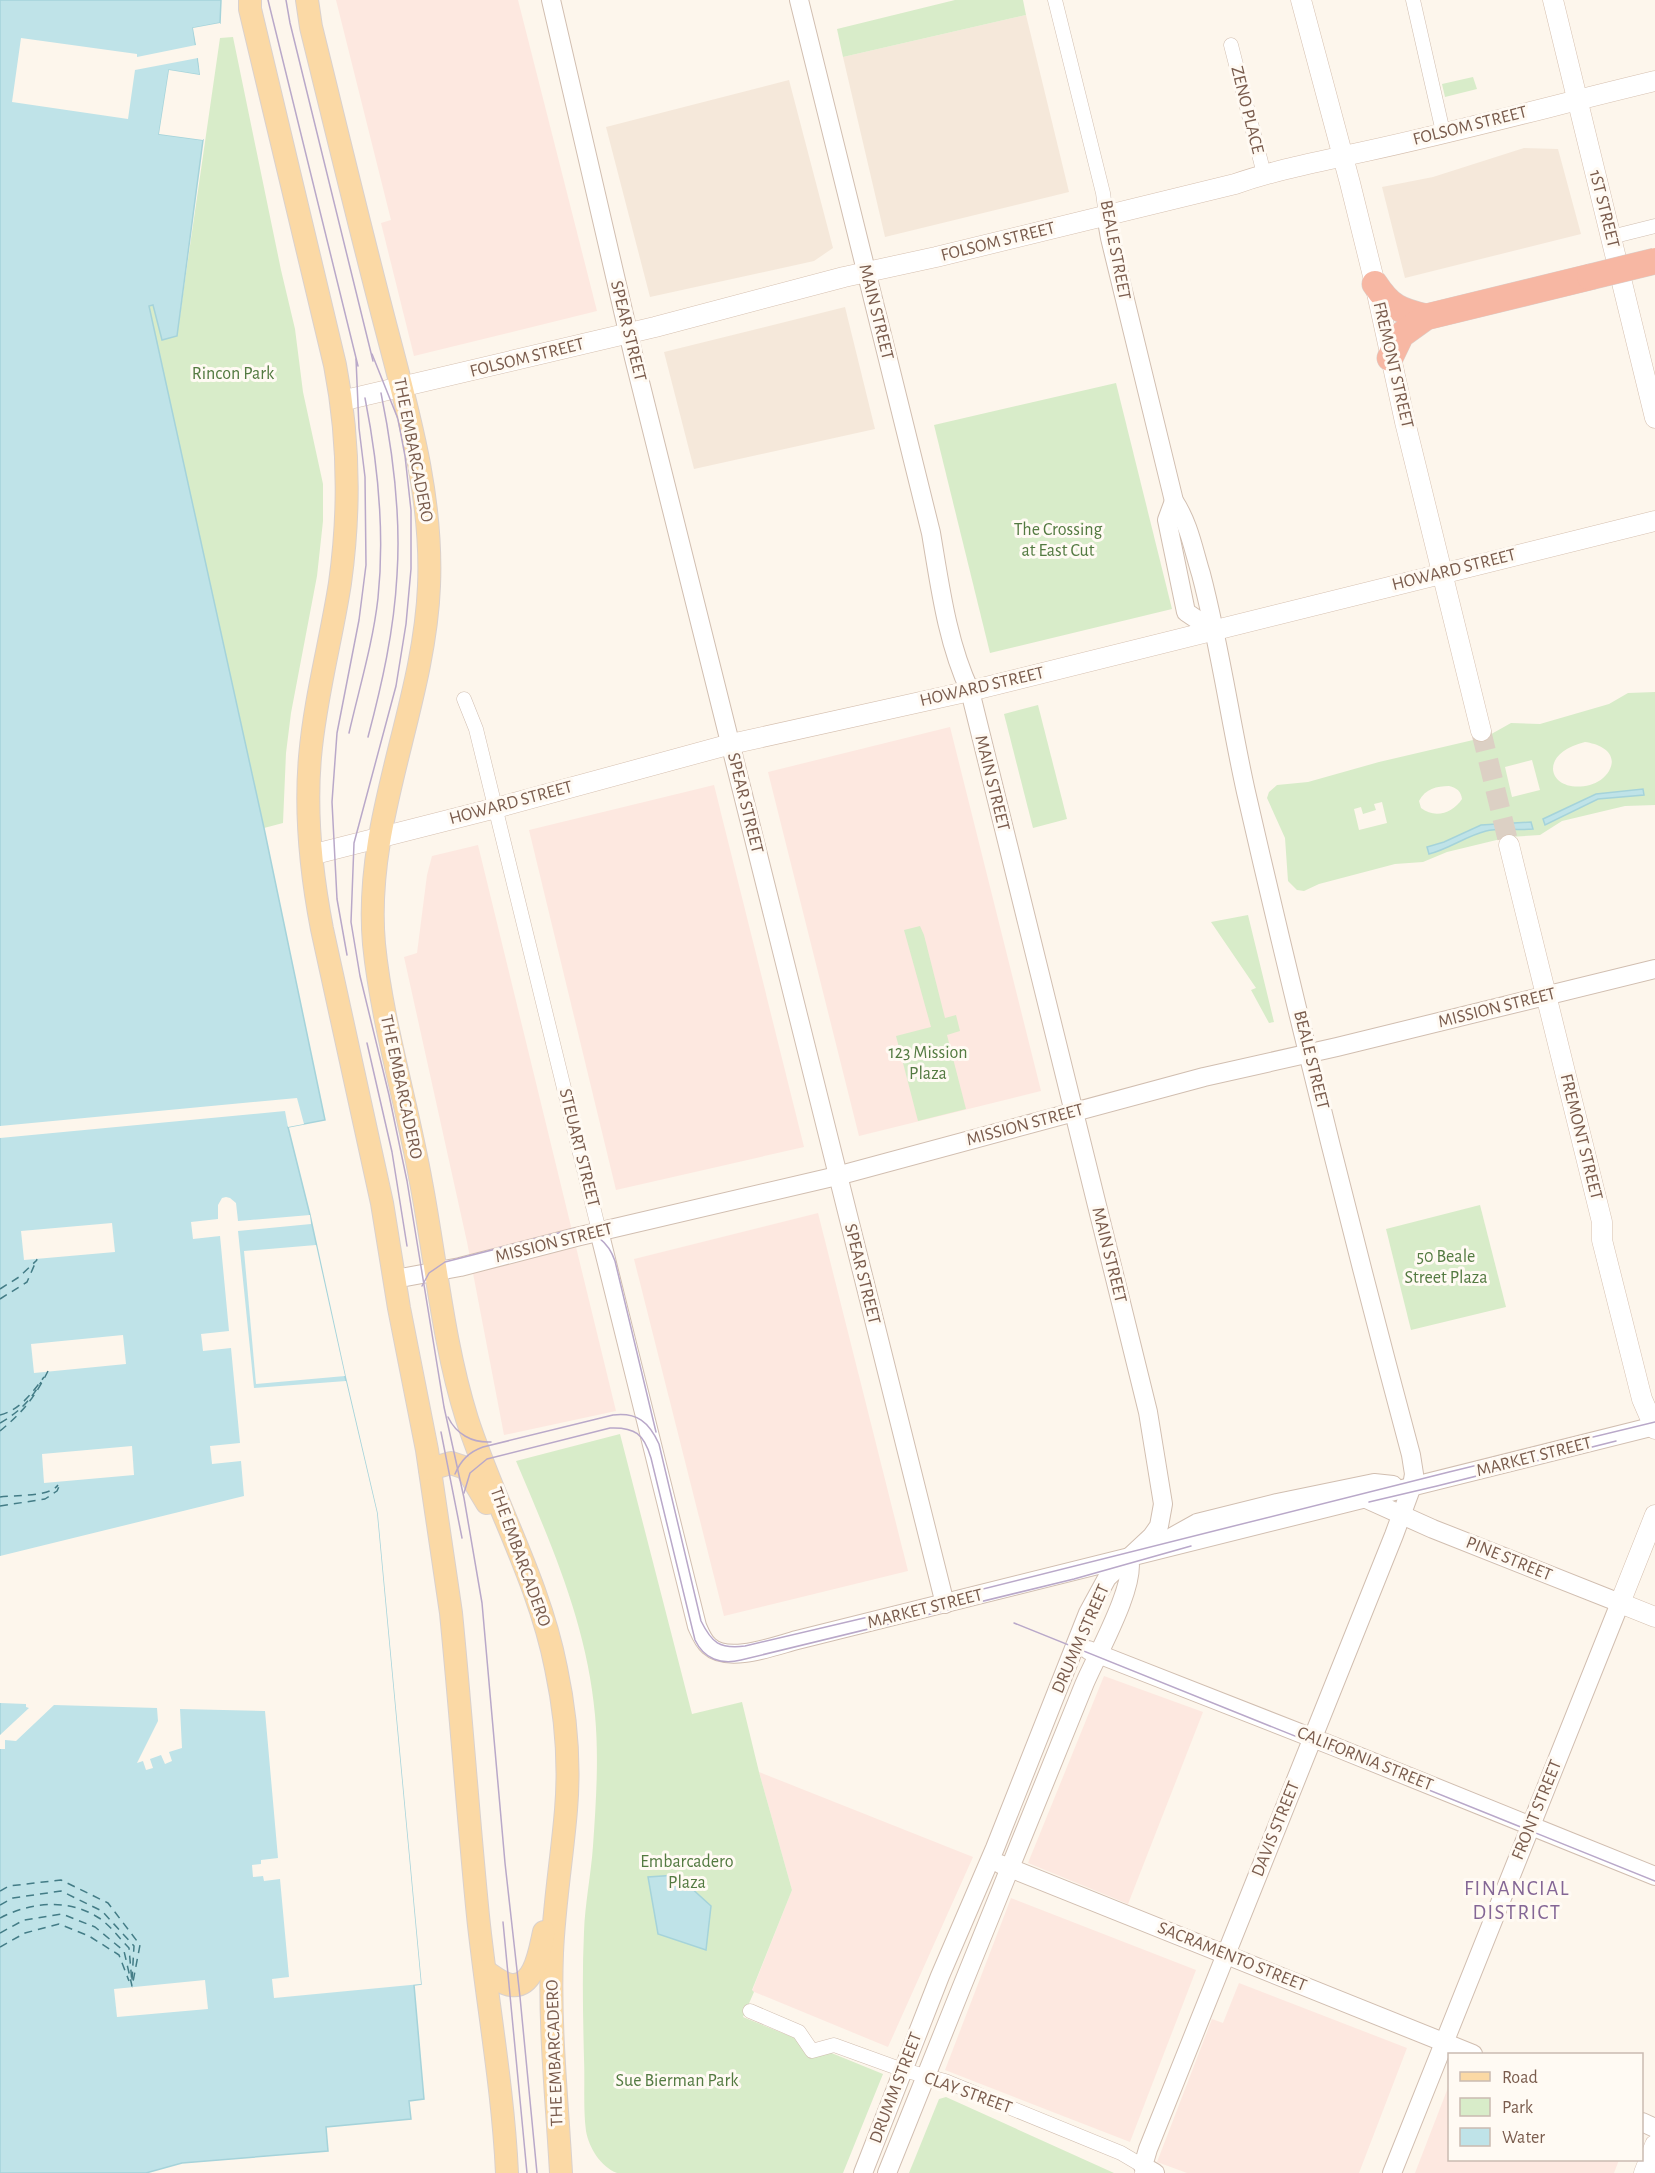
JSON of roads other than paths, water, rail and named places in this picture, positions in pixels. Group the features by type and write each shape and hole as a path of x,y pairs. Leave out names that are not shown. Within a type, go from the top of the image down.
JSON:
{"highway":[{"path":"1390,358 1401,335 1426,317 1655,261"},
{"path":"1375,284 1385,300 1398,309 1426,317"}],"main road":[{"path":"249,0 335,365 341,402 347,467 345,543 313,723 308,793 310,855 313,885 382,1203 399,1308 430,1469 452,1613 477,1907 497,2063 507,2173"},
{"name":"THE EMBARCADERO","path":"307,0 314,38 413,430 425,490 430,586 426,630 414,693 378,837 372,893 374,940 378,972 421,1177 449,1350 458,1388 478,1449 542,1609 561,1694 565,1727 566,1804 556,1891 551,1989 561,2173"},
{"name":"FREMONT STREET","path":"1301,0 1375,284 1390,358 1481,731"},
{"name":"1ST STREET","path":"1553,0 1611,237 1649,369 1655,418"},
{"name":"FOLSOM STREET","path":"341,402 628,333 866,272 1235,184 1264,174 1655,81"},
{"name":"HOWARD STREET","path":"310,855 496,808 731,744 970,691 1655,521"},
{"name":"FREMONT STREET","path":"1509,845 1602,1222 1602,1240 1642,1399 1655,1427"},
{"path":"430,1469 451,1463 460,1465 470,1473 517,1545"},
{"path":"435,1502 438,1489 443,1483 453,1478 467,1479 480,1491"},
{"name":"FRONT STREET","path":"1620,1603 1655,1515"},
{"name":"PINE STREET","path":"1620,1603 1655,1617"},
{"path":"485,1971 509,1985 519,1984 526,1980 537,1957 556,1891"},
{"path":"1644,2173 1655,2145"}],"street":[{"name":"SPEAR STREET","path":"551,0 628,333 945,1604"},
{"name":"MAIN STREET","path":"799,0 931,533 942,599 959,669 970,691 1148,1412 1163,1504 1159,1526 1129,1558"},
{"name":"BEALE STREET","path":"1055,0 1103,193 1110,238 1174,501 1186,519 1214,631 1246,793 1373,1314 1411,1455 1414,1474 1412,1486"},
{"path":"1413,0 1443,132"},
{"name":"ZENO PLACE","path":"1231,45 1264,174"},
{"path":"1611,237 1655,226"},
{"name":"STEUART STREET","path":"464,699 476,729 496,808 697,1626 709,1646 720,1653"},
{"name":"MISSION STREET","path":"396,1279 837,1176 1204,1077 1655,969"},
{"name":"MARKET STREET","path":"720,1653 728,1655 745,1653 1655,1427"},
{"name":"MARKET STREET","path":"1129,1558 1197,1523 1277,1503 1374,1483 1412,1486"},
{"name":"DAVIS STREET","path":"1147,2171 1148,2149 1412,1486"},
{"name":"PINE STREET","path":"1364,1498 1433,1529 1620,1603"},
{"name":"DRUMM STREET","path":"863,2173 940,1976 990,1860 1088,1613 1107,1578 1129,1558"},
{"name":"DRUMM STREET","path":"887,2173 1087,1679 1126,1589 1129,1558"},
{"name":"FRONT STREET","path":"1392,2173 1620,1603"},
{"name":"CALIFORNIA STREET","path":"1075,1645 1655,1876"},
{"name":"SACRAMENTO STREET","path":"990,1860 1468,2053"},
{"name":"CLAY STREET","path":"750,2011 799,2031 813,2051 834,2046 903,2070 945,2081 1121,2153 1147,2171"}],"water":[{"path":"0,0 221,0 220,23 193,28 200,75 169,70 159,134 203,140 177,336 162,340 153,305 149,306 264,828 325,1120 288,1127 377,1513 421,1984 414,1985 424,2099 409,2101 411,2119 326,2127 328,2151 182,2163 146,2173 0,2173"},
{"path":"1643,789 1644,795 1598,799 1545,825 1543,819 1596,794"},
{"path":"1531,822 1533,829 1486,831 1429,854 1427,847 1481,825"},
{"path":"677,1875 711,1906 706,1950 658,1934 648,1877"}],"tunnel":[{"path":"1481,731 1509,845"}],"tram line":[{"path":"268,0 358,366"},
{"path":"286,0 373,361"},
{"path":"372,354 398,419 405,456 411,510 411,569 406,624 396,686 354,843 351,922 360,976 407,1181 444,1407 464,1498 482,1603 505,1863 537,2173"},
{"path":"347,955 337,899 332,802 337,733 359,620 366,565 365,477 359,428 356,359"},
{"path":"368,737 390,637 398,552 395,484 381,393"},
{"path":"349,733 373,632 380,573 379,498 374,448 365,398"},
{"path":"367,1043 392,1152 407,1246"},
{"path":"422,1286 429,1273 445,1262 574,1229 594,1235 609,1248 615,1261 656,1432"},
{"path":"455,1474 466,1457 483,1447 613,1415 629,1415 641,1420 651,1430 659,1444 701,1621 717,1643 736,1647 915,1606 1655,1422"},
{"path":"448,1417 455,1428 465,1436 477,1441 491,1442"},
{"path":"464,1493 470,1473 487,1459 610,1428 626,1429 637,1434 645,1443 651,1458 695,1640 708,1656 727,1662 1074,1579 1191,1546"},
{"path":"441,1432 462,1538"},
{"path":"1369,1502 1616,1441"},
{"path":"1014,1623 1655,1881"},
{"path":"503,1922 527,2173"}],"district":[{"name":"FINANCIAL DISTRICT","path":"1517,1900"}],"park label":[{"name":"Rincon Park","path":"233,374"},
{"name":"The Crossing at East Cut","path":"1058,540"},
{"name":"123 Mission Plaza","path":"928,1063"},
{"name":"50 Beale Street Plaza","path":"1446,1267"},
{"name":"Embarcadero Plaza","path":"687,1872"},
{"name":"Sue Bierman Park","path":"677,2081"}]}
